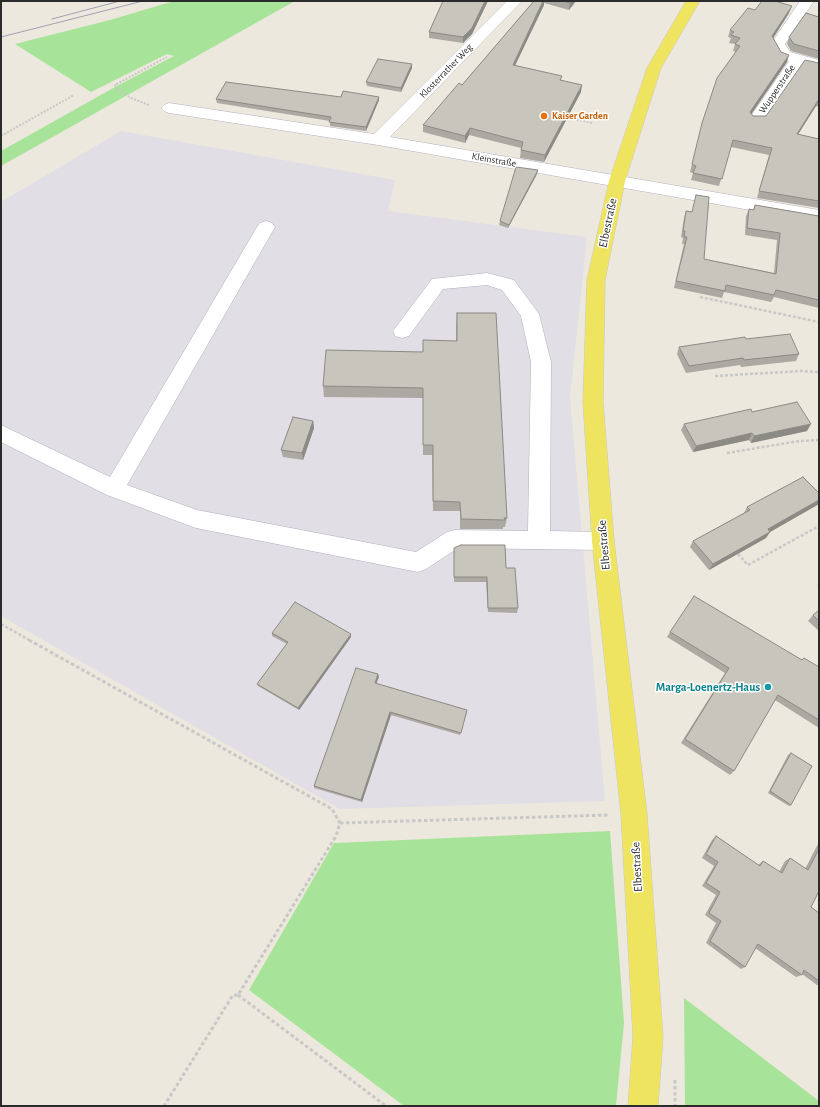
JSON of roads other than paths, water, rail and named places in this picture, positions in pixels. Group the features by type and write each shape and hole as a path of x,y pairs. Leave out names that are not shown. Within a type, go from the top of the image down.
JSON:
{"main road":[{"name":"Elbestraße","path":"643,1106 648,1037 634,814 603,541 593,402 596,280 617,181 654,68 692,1"}],"street":[{"name":"Klosterrather Weg","path":"378,140 515,1"},
{"name":"Wupperstraße","path":"807,1 778,44 785,55 819,65"},
{"path":"811,1 819,3"},
{"name":"Wupperstraße","path":"757,119 798,59"},
{"name":"Kleinstraße","path":"169,108 378,140 819,216"},
{"path":"114,489 266,227"},
{"path":"402,331 438,283 487,279 508,285 530,314 541,362 539,540"},
{"path":"1,433 114,489 196,519 418,562 455,539 603,541"}],"tram line":[{"path":"52,19 120,1"},
{"path":"1,37 143,1"}],"place":[{"name":"Kaiser Garden","path":"544,116"},
{"name":"Marga-Loenertz-Haus","path":"768,687"}]}
